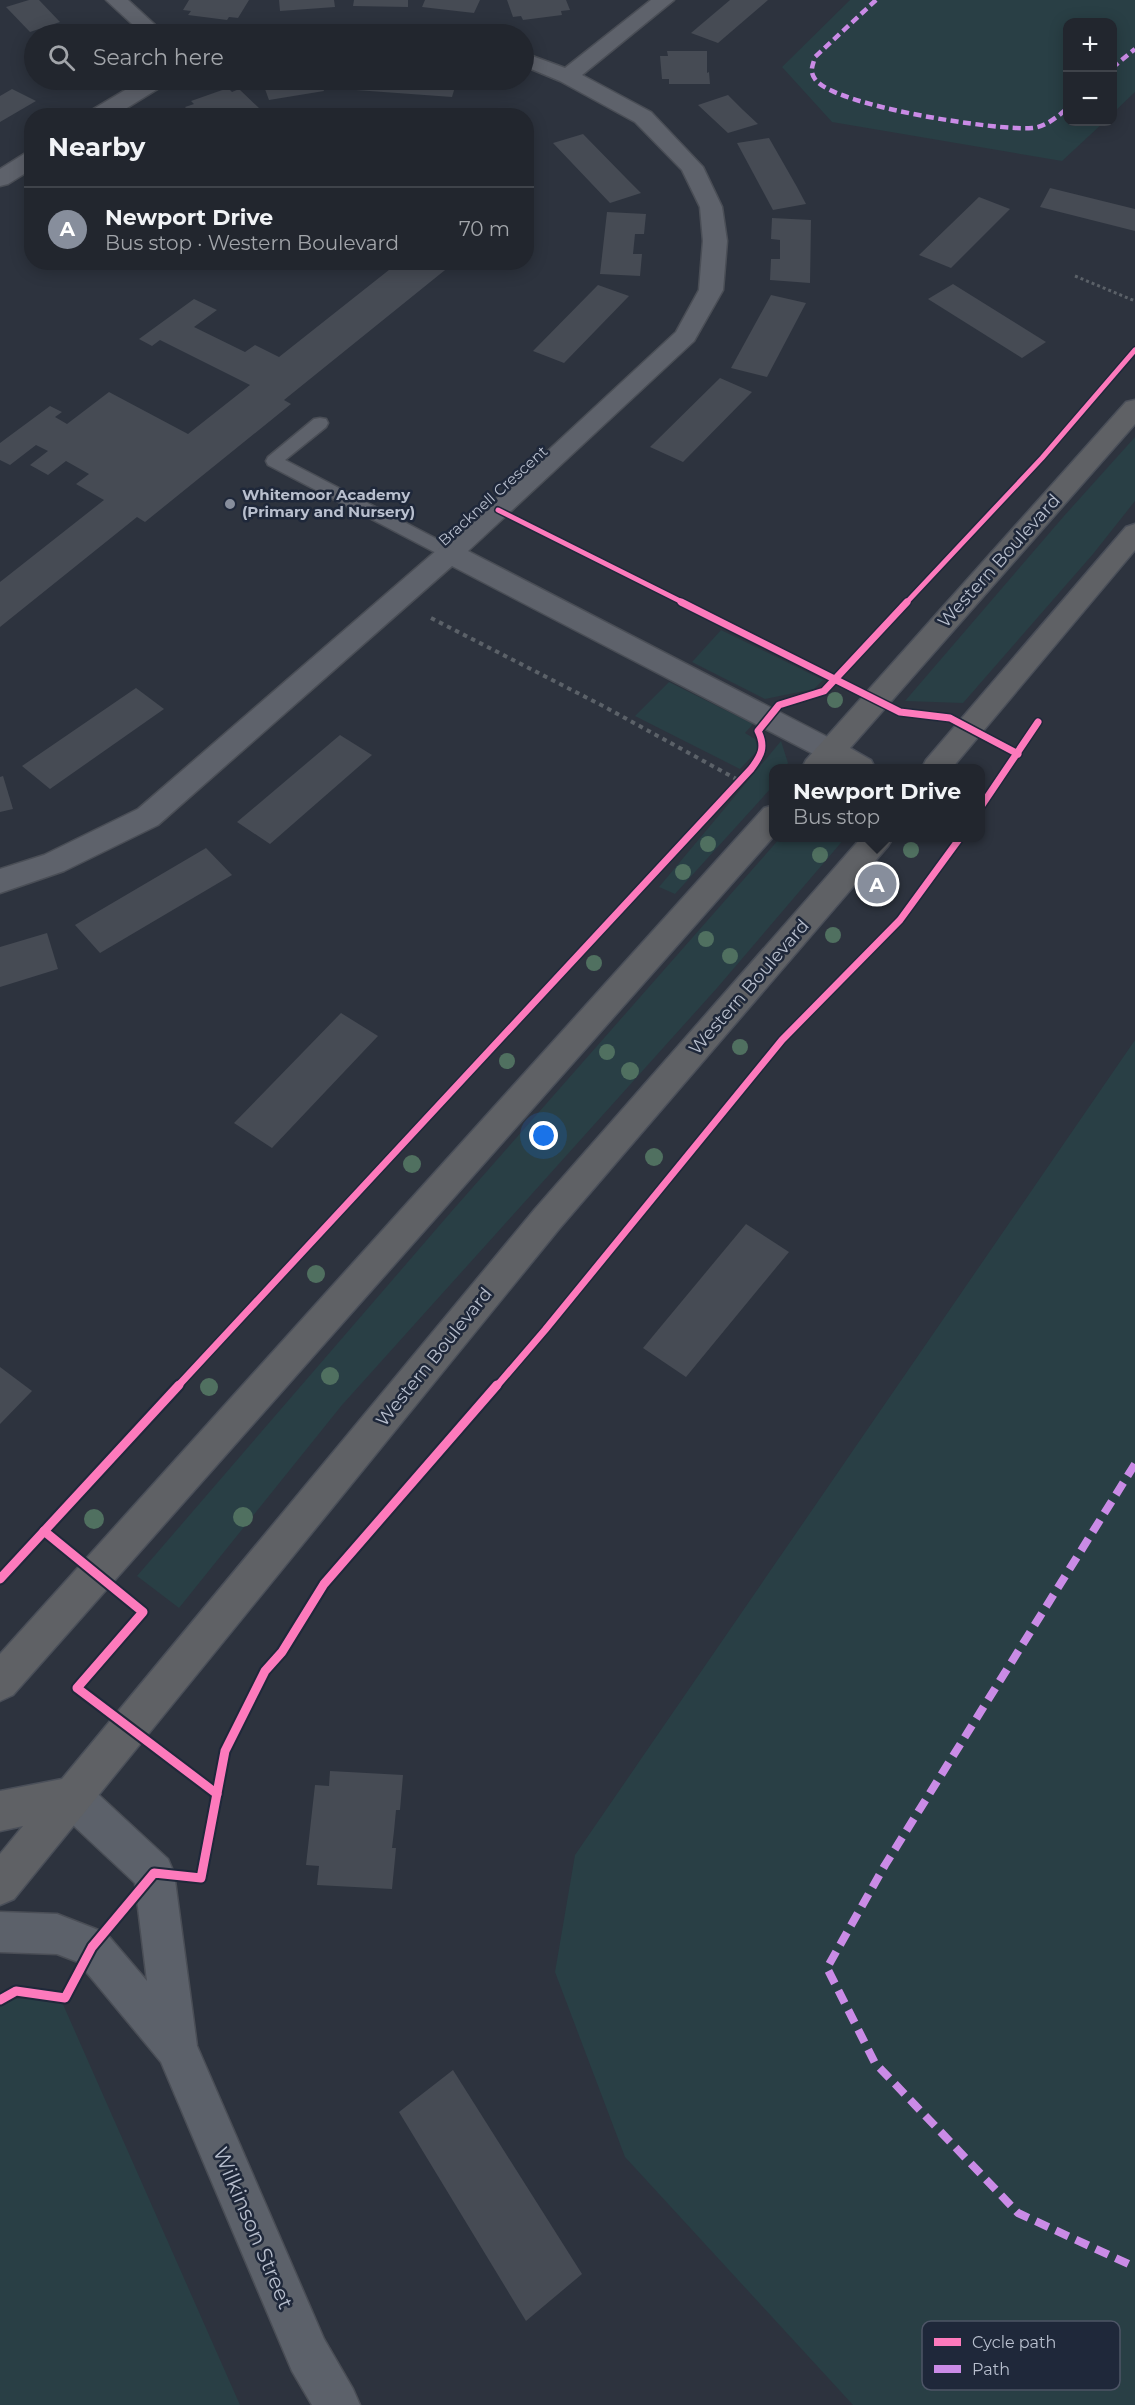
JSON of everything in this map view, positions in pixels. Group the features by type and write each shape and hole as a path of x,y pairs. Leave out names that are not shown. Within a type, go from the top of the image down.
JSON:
{"highway":[{"name":"Western Boulevard","path":"824,760 1135,408"},
{"path":"939,764 1135,533"},
{"path":"824,760 842,764"},
{"path":"0,1682 769,822"},
{"name":"Western Boulevard","path":"0,1885 547,1219 874,842"},
{"path":"0,1811 72,1797"}],"street":[{"path":"116,0 144,24"},
{"path":"568,76 664,0"},
{"name":"Bracknell Crescent","path":"0,881 54,863 148,818 397,601 685,336 711,290 715,241 711,207 693,167 643,117 568,76 534,63"},
{"path":"111,108 140,90"},
{"path":"0,179 24,164"},
{"path":"450,553 824,760"},
{"name":"Wilkinson Street","path":"72,1797 154,1873 176,2047 308,2355 337,2405"},
{"name":"Wilkinson Street","path":"0,1932 57,1934 92,1947 176,2047"}],"lane":[{"path":"320,423 274,460 450,553"}],"path":[{"path":"1075,276 1135,301"},
{"path":"397,601 603,706 740,781"}],"green space":[{"path":"850,0 1135,0 1135,92 1117,109 1117,18 1063,18 1063,126 1100,126 1062,161 832,122 782,67"},
{"path":"1135,437 1135,501 1093,554 963,703 905,701 1064,516"},
{"path":"721,630 823,680 814,689 765,699 692,662"},
{"path":"669,682 753,724 745,733 755,739 758,750 740,769 635,716"},
{"path":"781,741 788,763 769,764 769,790 675,894 659,887"},
{"path":"776,842 842,842 717,988 342,1405 179,1608 137,1576 451,1212"},
{"path":"1135,1040 1135,2405 853,2405 625,2157 555,1972 575,1855"},
{"path":"58,1993 240,2405 0,2405 0,2001"}],"building":[{"path":"29,0 39,0 60,22 24,26 6,7"},
{"path":"189,0 249,0 238,18 229,17 227,20 188,15 191,11 183,10"},
{"path":"279,0 334,0 335,7 280,11"},
{"path":"354,0 408,0 408,7 353,6"},
{"path":"425,0 480,0 474,13 422,7"},
{"path":"507,0 566,0 570,10 561,11 562,15 523,20 521,16 513,17"},
{"path":"730,0 768,0 718,43 691,33"},
{"path":"667,51 707,51 707,73 709,72 710,84 669,84 669,79 662,79 660,56 668,56"},
{"path":"12,89 36,101 0,122 0,96"},
{"path":"222,90 232,92 240,90 259,108 186,108 194,104 191,101"},
{"path":"265,90 324,91 269,100"},
{"path":"356,90 454,90 452,97"},
{"path":"728,95 758,124 728,133 698,105"},
{"path":"583,134 641,193 610,203 553,143"},
{"path":"769,138 806,204 773,210 737,143"},
{"path":"1050,188 1135,209 1135,231 1040,207"},
{"path":"979,197 1010,209 951,268 919,255"},
{"path":"607,212 646,214 644,234 635,234 633,254 642,254 640,276 600,274"},
{"path":"772,218 811,220 810,283 770,280 771,259 780,259 780,240 771,239"},
{"path":"389,270 445,270 284,400 291,404 145,522 137,517 0,627 0,582 104,500 76,484 89,474 66,461 48,475 30,465 48,451 36,445 10,465 0,460 0,443 50,406 62,412 55,417 67,424 109,392 188,434 250,385 160,340 152,346 139,339 194,299 217,310 194,327 245,352 255,345 279,357"},
{"path":"953,284 1046,342 1022,358 928,299"},
{"path":"598,285 629,296 564,363 533,351"},
{"path":"771,295 806,303 767,377 731,368"},
{"path":"720,378 752,392 683,462 650,447"},
{"path":"136,688 164,709 50,789 22,766"},
{"path":"340,735 372,755 270,844 237,822"},
{"path":"3,776 13,809 0,812 0,777"},
{"path":"206,848 232,875 100,953 75,925"},
{"path":"47,933 58,969 0,987 0,947"},
{"path":"341,1013 378,1036 272,1148 234,1123"},
{"path":"746,1224 789,1252 686,1377 643,1348"},
{"path":"0,1367 32,1391 0,1424"},
{"path":"330,1771 403,1775 400,1810 396,1810 392,1848 396,1848 392,1889 317,1885 319,1866 306,1865 315,1785 329,1786"},
{"path":"453,2070 582,2274 526,2321 399,2112"}],"marked path":[{"path":"876,0 815,57 811,70 815,80 835,94 878,107 1004,128 1035,128 1055,119 1063,112"},
{"path":"1117,64 1135,49"},
{"path":"1135,1464 885,1865 827,1968 875,2063 1018,2213 1135,2267"}],"cycle path":[{"path":"0,1579 740,781 760,758 763,745 758,731 779,705 824,691 1042,458 1135,350"},
{"path":"498,510 900,712 950,718 1018,754"},
{"path":"985,801 1038,722"},
{"path":"0,2000 16,1991 65,1998 92,1947 154,1873 201,1878 225,1751 265,1671 282,1652 324,1584 545,1330 782,1040 900,920 957,842"},
{"path":"44,1531 143,1612 77,1688 217,1794"}],"place":[{"name":"Whitemoor Academy (Primary and Nursery)","path":"230,504"},
{"name":"Newport Drive","path":"877,884"}]}
